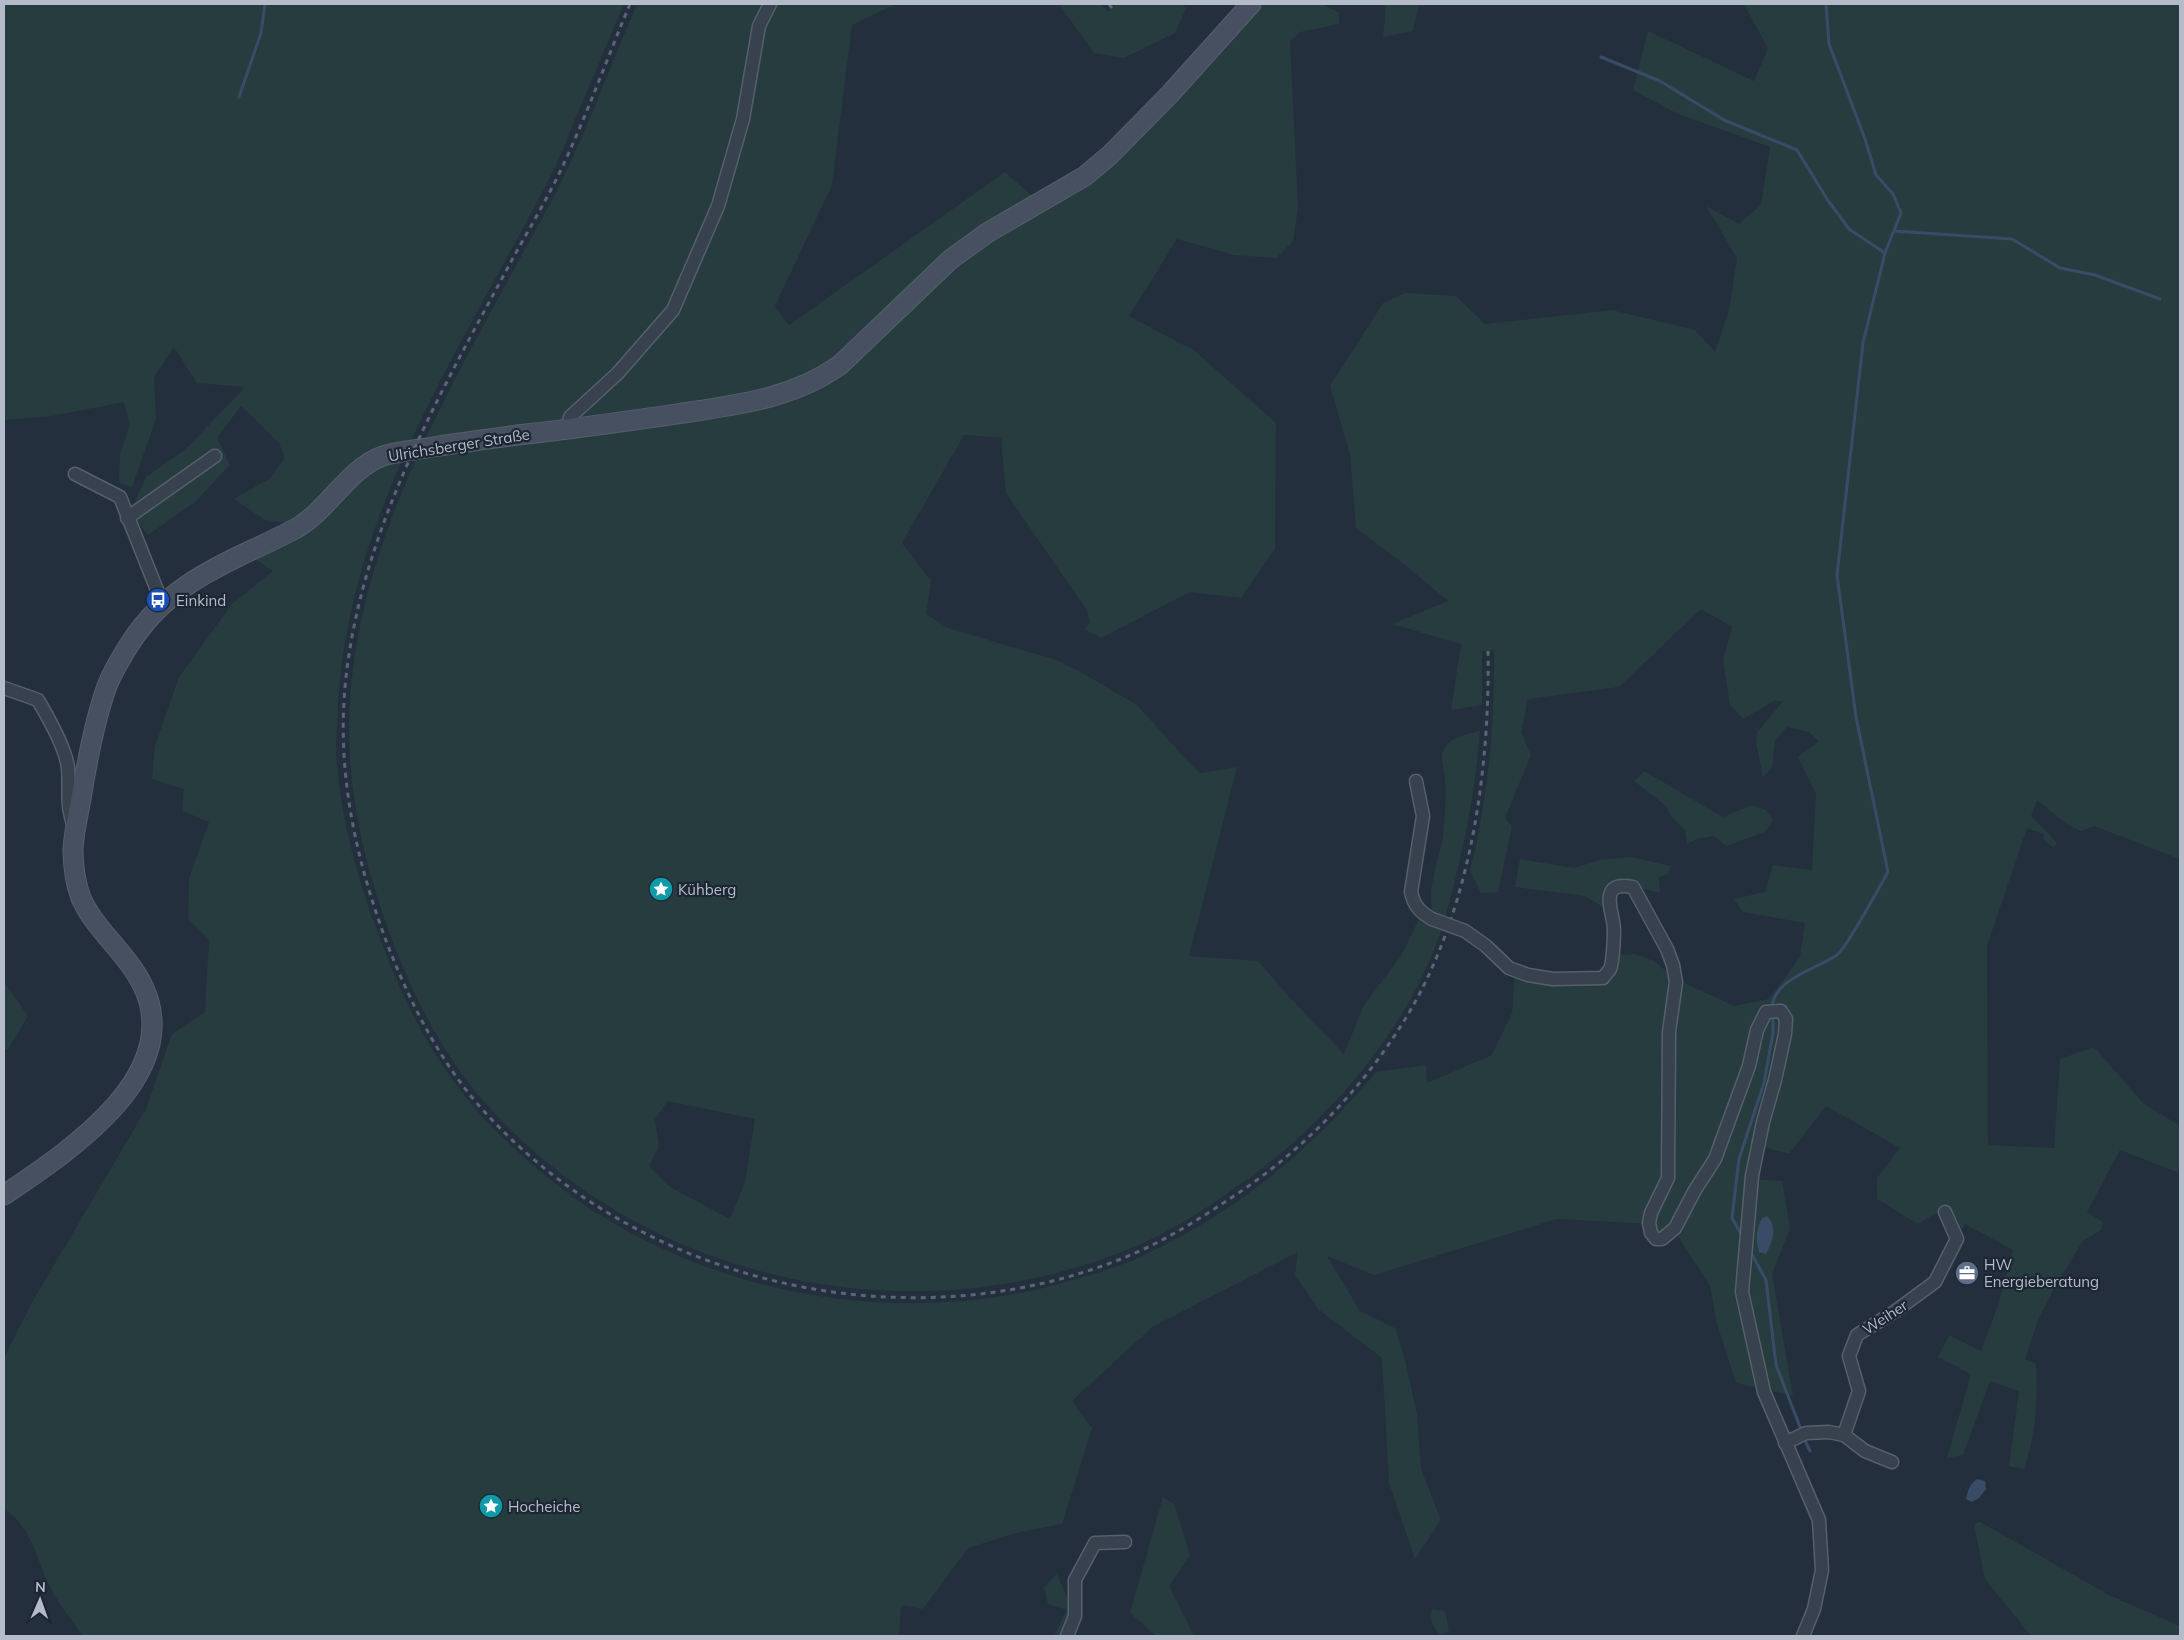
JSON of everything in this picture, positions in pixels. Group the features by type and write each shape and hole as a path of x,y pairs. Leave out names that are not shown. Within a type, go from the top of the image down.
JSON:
{"street":[{"path":"568,429 570,417 618,373 673,310 718,206 743,119 759,26 770,4"},
{"name":"Ulrichsberger Straße","path":"4,1195 38,1172 110,1112 139,1075 151,1044 152,1017 147,996 129,961 91,916 83,902 76,882 73,849 86,765 107,687 134,637 162,605 212,568 297,528 314,515 368,462 392,454 414,450 760,400 786,393 827,374 840,365 951,260 987,232 1085,176 1110,155 1189,73 1251,4"},
{"path":"127,518 215,456"},
{"path":"75,474 120,497 162,605"},
{"path":"4,688 38,700 54,727 68,766 68,813 75,829"},
{"path":"1416,781 1423,816 1411,892 1418,910 1432,919 1465,931 1486,946 1509,968 1528,975 1553,979 1603,978 1610,968 1614,930 1608,903 1610,894 1615,889 1628,886 1633,887 1667,949 1673,965 1676,982 1669,1032 1668,1178 1651,1213 1649,1223 1651,1233 1656,1239 1662,1239 1675,1228 1694,1190 1715,1159 1749,1066 1757,1030 1766,1012 1780,1011 1786,1019 1785,1034 1763,1122 1752,1176 1742,1292 1764,1392 1796,1438 1819,1520 1822,1570 1816,1597 1803,1636"},
{"name":"Weiher","path":"1844,1435 1859,1391 1849,1356 1857,1335 1894,1312 1935,1282 1957,1239 1945,1212"},
{"path":"1796,1438 1830,1432 1844,1435 1865,1451 1892,1462"},
{"path":"1067,1636 1075,1616 1075,1580 1095,1542 1125,1542"}],"green space":[{"path":"4,4 624,4 553,171 447,367 415,431 387,497 364,564 347,633 336,737 341,796 350,842 370,911 387,956 405,999 427,1041 453,1081 478,1113 514,1148 572,1196 636,1236 705,1267 778,1288 852,1300 928,1303 1003,1296 1076,1279 1125,1263 1174,1240 1238,1201 1297,1154 1325,1128 1376,1072 1426,1065 1427,1083 1492,1055 1512,1013 1515,971 1603,979 1619,955 1634,954 1654,961 1676,979 1734,1006 1769,999 1800,957 1805,923 1743,912 1734,899 1765,892 1773,865 1812,870 1816,793 1798,757 1819,741 1809,732 1787,727 1775,741 1772,767 1763,777 1756,743 1757,733 1782,702 1775,700 1743,719 1730,705 1723,660 1732,627 1701,609 1619,687 1528,699 1521,732 1531,755 1505,818 1512,826 1498,892 1481,893 1470,871 1486,789 1492,734 1494,650 1482,651 1482,705 1451,710 1461,644 1392,624 1448,601 1356,528 1350,454 1330,386 1383,303 1405,293 1456,296 1485,324 1612,310 1695,330 1715,352 1729,310 1737,258 1706,206 1739,224 1761,205 1770,147 1676,113 1633,90 1648,31 1754,81 1768,48 1744,4 2180,4 2180,859 2094,826 2081,831 2065,823 2037,800 2031,816 2057,843 2054,848 2043,839 2044,834 2027,828 1987,946 1988,1145 2054,1148 2060,1059 2094,1047 2143,1103 2180,1126 2180,1170 2177,1172 2120,1150 2087,1212 2103,1222 2101,1230 2083,1241 2055,1286 2038,1320 2025,1359 2036,1364 2037,1391 2034,1430 2024,1469 2009,1466 2019,1391 1990,1381 1963,1455 1947,1458 1971,1374 1938,1357 1949,1335 1981,1351 1997,1308 2013,1250 1965,1224 1959,1235 1949,1210 1936,1213 1918,1224 1877,1199 1877,1178 1900,1148 1826,1106 1789,1154 1761,1146 1753,1179 1782,1181 1790,1229 1772,1274 1793,1396 1736,1383 1717,1324 1710,1286 1674,1230 1663,1239 1649,1224 1557,1219 1374,1275 1327,1256 1360,1311 1395,1328 1404,1356 1417,1414 1421,1469 1441,1520 1415,1559 1389,1483 1382,1358 1318,1309 1295,1275 1298,1252 1152,1327 1072,1401 1092,1428 1062,1524 1020,1532 968,1548 923,1609 901,1605 899,1636 83,1636 52,1591 28,1535 14,1516 4,1510 4,1358 34,1299 146,1109 172,1034 205,1012 209,940 188,919 189,879 209,822 182,811 184,789 152,779 155,746 179,677 232,604 273,571 246,552 294,524 265,520 234,499 269,479 285,458 279,443 241,406 217,438 230,465 195,502 148,535 130,513 146,477 186,449 245,387 197,383 174,347 154,377 156,419 132,487 119,483 120,454 130,425 124,402 52,416 4,420"},
{"path":"637,4 896,4 852,25 832,185 775,306 789,325 1005,172 1040,203 1064,190 1251,4 1323,4 1339,13 1339,24 1301,32 1290,41 1298,208 1293,241 1276,258 1234,255 1177,239 1129,316 1195,351 1276,423 1275,549 1241,598 1190,592 1101,638 1084,629 1090,622 1086,609 1006,493 1001,438 964,435 902,543 931,581 926,614 948,628 1056,660 1084,674 1137,705 1200,773 1237,767 1189,956 1258,961 1291,999 1344,1054 1364,1005 1401,956 1420,917 1442,927 1429,962 1392,1030 1344,1092 1317,1120 1260,1170 1197,1214 1164,1233 1129,1249 1044,1276 956,1290 867,1289 780,1276 696,1250 617,1211 544,1160 480,1097 465,1079 427,1019 389,932 378,901 361,838 351,775 349,743 352,677 361,621 375,567 393,514 415,462 464,361 563,178 592,114","holes":["668,1101 755,1119 745,1182 730,1219 670,1187 649,1166 659,1146 655,1119"]},
{"path":"1059,4 1101,4 1108,12 1117,4 1181,4 1186,8 1175,33 1124,58 1094,53"},
{"path":"1386,4 1419,4 1413,31 1383,37"},
{"path":"1480,731 1475,780 1467,827 1444,922 1435,918 1431,898 1433,877 1443,836 1445,787 1442,754 1450,742"},
{"path":"1644,771 1723,817 1752,805 1766,810 1773,820 1765,832 1726,846 1714,836 1697,839 1687,844 1685,830 1672,818 1666,806 1634,781"},
{"path":"1631,857 1671,866 1668,874 1659,877 1660,893 1637,887 1606,894 1603,907 1585,896 1515,887 1520,859 1574,868 1600,860"},
{"path":"4,982 28,1016 8,1049 4,1050"},
{"path":"1163,1497 1174,1504 1190,1555 1169,1586 1194,1636 1156,1636 1130,1613"},
{"path":"1980,1522 2111,1596 2180,1626 2180,1636 2031,1636 1985,1579 1974,1524"},
{"path":"1057,1574 1071,1607 1061,1636 1054,1636 1067,1610 1048,1604 1044,1587"},
{"path":"1432,1609 1445,1611 1449,1631 1441,1635 1436,1630 1431,1621"}],"water":[{"path":"1767,1216 1772,1225 1773,1235 1766,1254 1759,1252 1757,1231 1762,1218"},
{"path":"1977,1479 1985,1481 1986,1489 1979,1498 1972,1502 1966,1499 1969,1488"}],"waterway":[{"path":"239,97 261,33 265,4"},
{"path":"1772,1009 1774,999 1787,982 1837,955 1855,930 1888,872 1856,717 1837,575 1863,343 1885,253 1901,213 1893,194 1876,175 1865,139 1829,44 1826,4"},
{"path":"1601,57 1660,81 1724,120 1797,150 1827,199 1849,229 1885,253"},
{"path":"1894,231 2012,239 2060,268 2095,275 2160,299"},
{"path":"1742,1236 1732,1218 1739,1159 1764,1083 1773,1033 1773,1016"},
{"path":"1750,1251 1766,1280 1776,1365 1802,1432"},
{"path":"1804,1438 1810,1451"}],"railway":[{"path":"630,4 558,176 459,358 409,460 369,566 355,621 346,677 344,744 350,809 364,874 385,938 423,1023 447,1063 475,1101 539,1164 613,1216 694,1255 780,1282 868,1296 958,1296 1047,1282 1133,1254 1173,1234 1263,1176 1311,1135 1355,1089 1375,1064 1410,1011 1431,970 1448,927 1462,882 1473,836 1485,742 1488,650"},
{"path":"1109,4 1112,8"}],"place":[{"name":"Einkind","path":"158,600"},
{"name":"Kühberg","path":"661,889"},
{"name":"HW Energieberatung","path":"1967,1273"},
{"name":"Hocheiche","path":"491,1506"}]}
